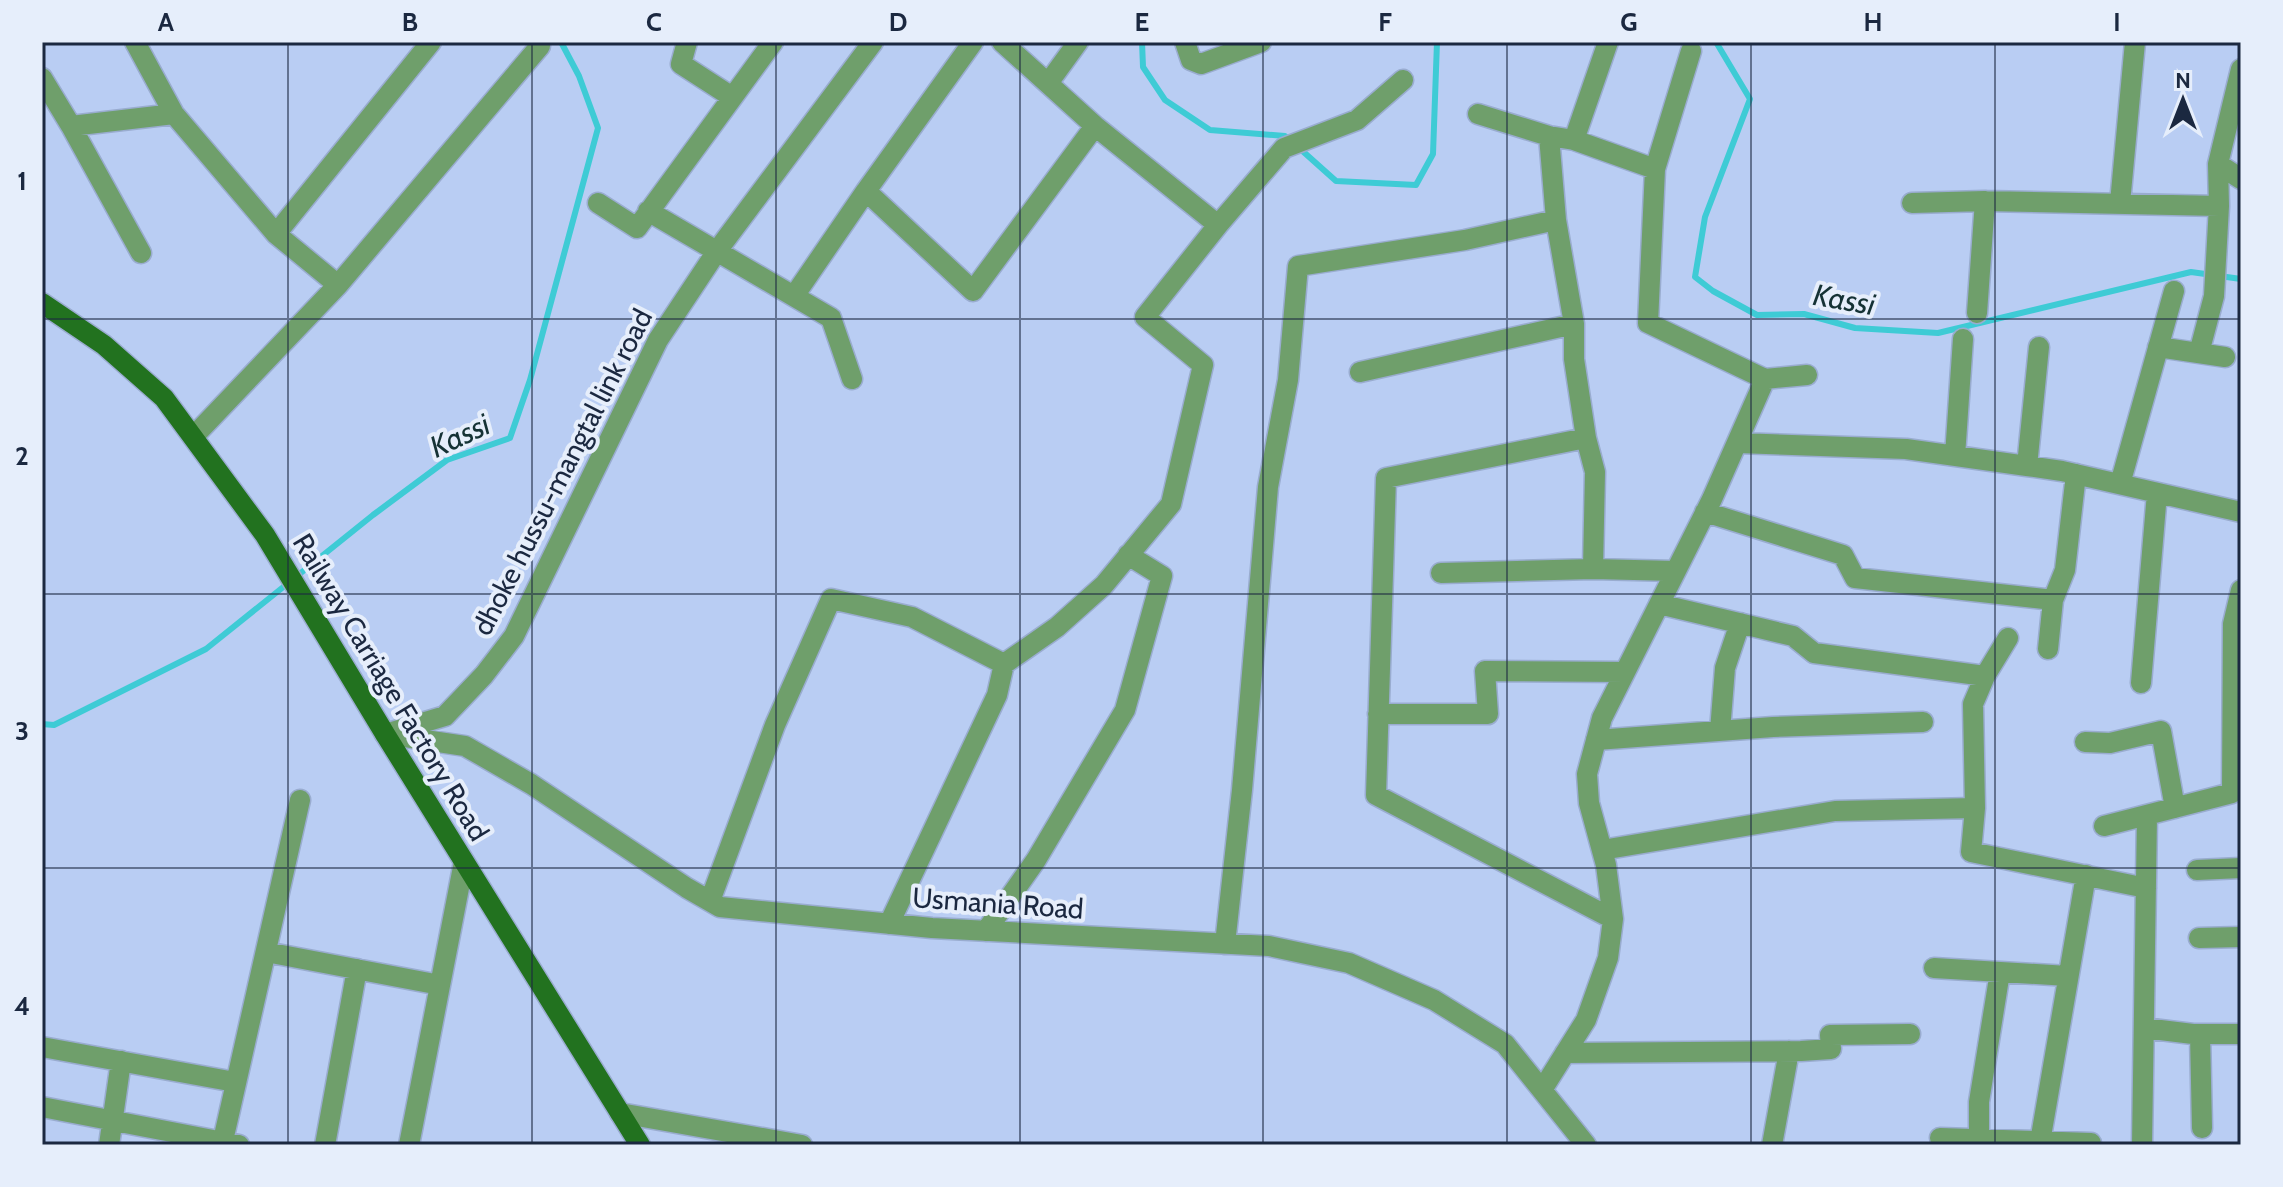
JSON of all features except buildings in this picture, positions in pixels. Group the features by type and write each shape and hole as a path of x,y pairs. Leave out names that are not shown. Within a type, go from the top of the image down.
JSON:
{"main road":[{"name":"Railway Carriage Factory Road","path":"42,303 104,345 164,398 265,535 640,1145"}],"street":[{"path":"135,42 174,114 276,234 338,285"},
{"path":"276,234 431,42"},
{"path":"687,42 681,64 732,97"},
{"path":"598,203 637,228 773,42"},
{"name":"dhoke hussu-mangtal link road","path":"385,734 445,716 484,675 514,636 658,340 717,251 873,42"},
{"path":"794,296 973,42"},
{"path":"1002,42 1095,126 1218,225"},
{"path":"1049,82 1078,42"},
{"path":"1185,42 1191,60 1201,64 1261,42"},
{"path":"1574,140 1608,42"},
{"path":"2120,203 2135,42"},
{"path":"194,436 338,285 540,46"},
{"path":"1691,51 1655,169 1648,323 1765,379 1807,375"},
{"path":"2199,353 2214,296 2218,164 2241,69"},
{"path":"42,78 141,253"},
{"path":"889,924 997,695 1004,664 1057,627 1104,585 1171,504 1203,365 1145,317 1284,148 1357,120 1403,80"},
{"path":"71,126 174,114"},
{"path":"1478,114 1549,136 1574,140 1655,169"},
{"path":"866,191 973,291 1095,126"},
{"path":"1549,136 1556,220 1574,324 1574,359 1586,438 1595,472 1593,569"},
{"path":"2218,164 2241,179"},
{"path":"1977,313 1985,201"},
{"path":"1912,203 1985,201 2219,206"},
{"path":"648,211 831,318 852,379"},
{"path":"1225,944 1242,790 1268,487 1288,380 1298,266 1465,240 1556,220"},
{"path":"2120,484 2174,291"},
{"path":"1360,372 1574,324"},
{"path":"1955,456 1963,339"},
{"path":"2027,466 2039,347"},
{"path":"2158,347 2225,357"},
{"path":"1542,1090 1586,1020 1608,958 1613,919 1602,850 1589,803 1587,774 1602,718 1705,512 1765,379"},
{"path":"1586,438 1386,478 1376,795 1613,919"},
{"path":"1738,443 1906,449 2076,474 2241,512"},
{"path":"2048,649 2053,600 2065,570 2076,474"},
{"path":"2141,683 2157,493"},
{"path":"1705,512 1843,555 1855,578 2053,600"},
{"path":"986,931 1036,860 1125,710 1162,576 1128,555"},
{"path":"1441,573 1593,569 1675,571"},
{"path":"710,901 775,725 831,599 912,617 1004,664"},
{"path":"2104,826 2232,793 2237,770 2233,624 2240,601"},
{"path":"1659,604 1793,636 1814,653 1985,676"},
{"path":"1720,731 1725,668 1740,623"},
{"path":"2008,638 1985,676 1973,704 1975,808 1971,852 2146,888"},
{"path":"1378,714 1488,714 1485,671 1625,672"},
{"path":"1596,740 1923,722"},
{"path":"2085,742 2110,743 2161,731 2175,808"},
{"name":"Usmania Road","path":"385,734 465,746 531,784 720,907 986,931 1269,946 1349,963 1434,1000 1505,1044 1586,1145"},
{"path":"42,1107 228,1144 235,1082 300,800"},
{"path":"1602,850 1835,811 1975,808"},
{"path":"2142,1145 2147,815"},
{"path":"409,1145 464,862"},
{"path":"2197,870 2241,868"},
{"path":"2040,1142 2086,875"},
{"path":"2199,938 2241,937"},
{"path":"266,952 440,985"},
{"path":"1934,968 2068,976"},
{"path":"325,1145 357,969"},
{"path":"1979,1139 1979,1102 2000,972"},
{"path":"2144,1028 2200,1034 2241,1034"},
{"path":"1565,1053 1831,1049 1830,1035 1910,1034"},
{"path":"2200,1034 2202,1128"},
{"path":"42,1047 235,1082"},
{"path":"1772,1145 1789,1051"},
{"path":"109,1145 121,1061"},
{"path":"620,1113 802,1145"},
{"path":"1940,1138 2091,1143"}],"waterway":[{"name":"Kassi","path":"42,724 54,725 206,649 447,460 510,438 530,380 598,128 579,76 561,42"},
{"name":"Kassi","path":"1142,42 1143,67 1165,100 1210,130 1285,136 1290,140"},
{"name":"Kassi","path":"1298,147 1336,181 1416,185 1433,154 1437,42"},
{"name":"Kassi","path":"1716,42 1750,99 1705,217 1695,277 1713,291 1757,315 1804,314 1855,328 1938,333 2191,272 2241,279"}]}
